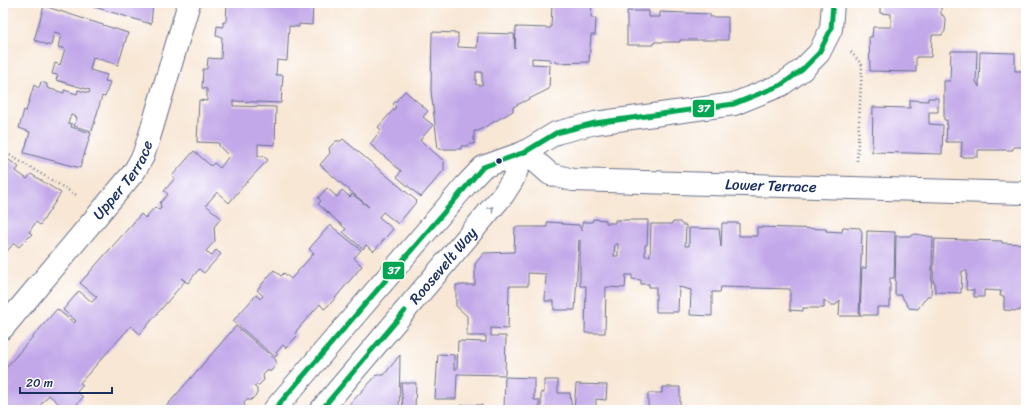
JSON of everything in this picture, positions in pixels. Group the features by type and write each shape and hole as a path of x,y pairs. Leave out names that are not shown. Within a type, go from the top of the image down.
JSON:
{"street":[{"name":"Upper Terrace","path":"3,328 134,172 143,156 149,138 188,3"},
{"path":"274,410 465,186 483,167 525,152 556,133 595,123 734,104 781,85 802,70 819,53 831,29 833,3"},
{"name":"Lower Terrace","path":"525,152 550,174 573,180 1026,193"},
{"name":"Roosevelt Way","path":"321,410 503,195 512,181 525,152"}],"path":[{"path":"831,29 862,64 856,168"},
{"path":"3,151 68,190"}],"building":[{"path":"81,3 153,3 151,24"},
{"path":"227,3 313,3 312,25 299,24 299,27 289,26 287,61 277,60 276,75 283,75 281,103 233,101 233,106 276,107 275,145 258,144 258,156 263,156 268,160 229,203 217,192 206,205 221,218 214,227 215,241 206,251 211,256 216,250 221,254 204,273 199,269 188,283 181,278 185,281 140,334 131,326 80,383 83,385 77,392 83,397 72,410 66,410 49,395 36,410 3,410 3,371 57,309 74,323 76,321 63,310 79,291 92,302 97,297 80,283 141,214 145,218 155,207 159,210 161,208 160,203 168,194 164,191 175,178 172,176 194,151 211,166 214,163 220,168 229,156 219,146 219,143 197,142 199,100 207,101 207,89 202,88 203,69 207,69 208,58 221,59 222,37 216,36 217,26 223,27 223,22 226,22"},
{"path":"552,3 592,3 591,18 596,18 595,35 591,35 589,62 556,63 550,61 550,59 532,58 532,64 550,65 549,89 513,107 513,111 478,131 474,131 474,144 461,146 461,149 438,149 431,91 432,32 458,33 458,47 477,48 478,33 514,34 515,49 516,27 551,28","holes":["476,72 482,72 482,85 476,85"]},
{"path":"652,3 652,6 620,4"},
{"path":"880,3 941,3 941,15 943,15 946,21 945,31 942,35 932,35 931,57 916,57 916,72 870,71 869,37 872,37 873,27 891,27 891,14 880,13"},
{"path":"44,6 128,33 118,65 93,57 90,70 107,75 105,81 110,82 105,97 102,96 92,131 74,126 77,117 71,115 68,123 72,124 71,127 91,133 80,168 24,153 30,132 19,128 24,110 26,111 34,85 39,88 41,82 47,84 47,88 64,93 64,90 77,94 78,90 89,93 90,90 56,80 58,75 52,74 55,63 60,65 65,49 58,47 61,34 54,32 51,46 34,40"},
{"path":"627,11 649,11 649,17 660,17 660,12 710,14 710,17 728,17 728,40 680,40 680,42 654,42 654,45 627,45"},
{"path":"951,51 977,51 976,81 979,87 980,52 1015,53 1015,71 1023,71 1023,54 1026,54 1026,150 1021,147 1013,147 1013,150 978,150 978,157 961,157 962,142 946,142 947,120 944,120 944,81 950,81"},
{"path":"405,91 428,111 423,117 433,125 420,140 444,161 444,170 421,197 397,177 401,171 370,144 381,130 378,127 396,107 393,104"},
{"path":"928,98 938,98 938,112 929,112 929,124 943,125 942,154 872,152 873,107 910,108 910,100 928,101"},
{"path":"343,139 417,201 398,224 383,212 379,217 393,229 374,251 366,245 363,249 343,232 346,229 318,204 321,201 318,198 327,188 337,197 342,190 350,197 352,194 369,207 320,165 330,153 329,148 336,141 341,141"},
{"path":"3,156 19,167 16,171 27,179 31,174 61,193 40,225 36,222 29,232 32,234 19,247 14,243 3,256"},
{"path":"593,219 606,220 606,223 615,223 615,220 648,220 645,256 650,256 651,224 671,224 673,222 680,222 682,225 686,225 685,246 689,246 689,228 719,229 721,247 722,223 739,223 739,236 757,236 757,227 826,229 826,231 842,232 843,227 860,228 862,232 859,316 839,316 840,300 836,305 830,305 824,300 824,308 803,308 803,311 790,310 790,289 721,287 720,292 712,292 712,316 690,315 691,290 679,287 678,312 656,312 656,287 649,287 649,284 641,284 641,280 632,279 632,275 626,275 625,288 606,287 605,333 585,333 586,286 580,286 579,240 575,310 554,310 554,301 545,301 546,274 528,273 528,286 509,286 508,329 491,328 491,336 506,336 505,375 457,374 456,399 435,399 438,354 454,355 454,369 457,369 458,341 486,342 486,336 467,336 467,316 456,306 456,285 475,285 475,264 484,253 514,252 515,227 547,227 547,222 579,225 582,231 582,222 592,222","holes":["615,244 618,244 618,256 614,256"]},
{"path":"330,225 361,250 354,258 362,266 331,303 324,309 320,304 297,330 295,334 297,336 286,348 283,345 276,353 278,354 275,357 233,321 256,295 260,299 263,296 257,290 274,270 281,276 284,273 291,279 314,253 309,249"},
{"path":"867,231 895,232 894,278 890,278 890,307 877,307 877,315 860,315 862,268 866,268"},
{"path":"915,234 933,237 931,296 927,296 918,309 909,308 901,295 895,295 896,236 911,236"},
{"path":"935,239 1002,241 1002,243 1026,244 1026,309 1020,309 1020,311 1004,310 1004,296 1000,296 1001,291 984,290 984,297 974,297 974,290 966,290 967,271 962,271 961,293 935,292 935,283 933,282"},
{"path":"236,326 276,360 276,365 271,371 267,371 263,375 264,380 259,385 254,386 257,389 257,394 251,400 247,400 244,403 245,407 243,410 163,410"},
{"path":"400,355 399,410 347,410 347,407 377,375 384,375"},
{"path":"505,377 534,378 534,400 539,400 539,410 504,410"},
{"path":"544,380 558,380 558,393 570,393 572,410 541,410 541,392 544,393"},
{"path":"401,383 416,383 415,408 433,408 433,410 403,410"},
{"path":"576,384 607,385 606,400 596,399 596,410 574,410"},
{"path":"662,387 680,387 680,410 648,410 648,393 662,393"},
{"path":"462,405 482,405 482,408 501,408 501,410 457,410"}],"transit line":[{"name":"37","path":"274,410 483,167 525,152 556,133 595,123 734,104 781,85 802,70 819,53 831,29 833,3"},
{"name":"37","path":"321,410 405,311"}]}
